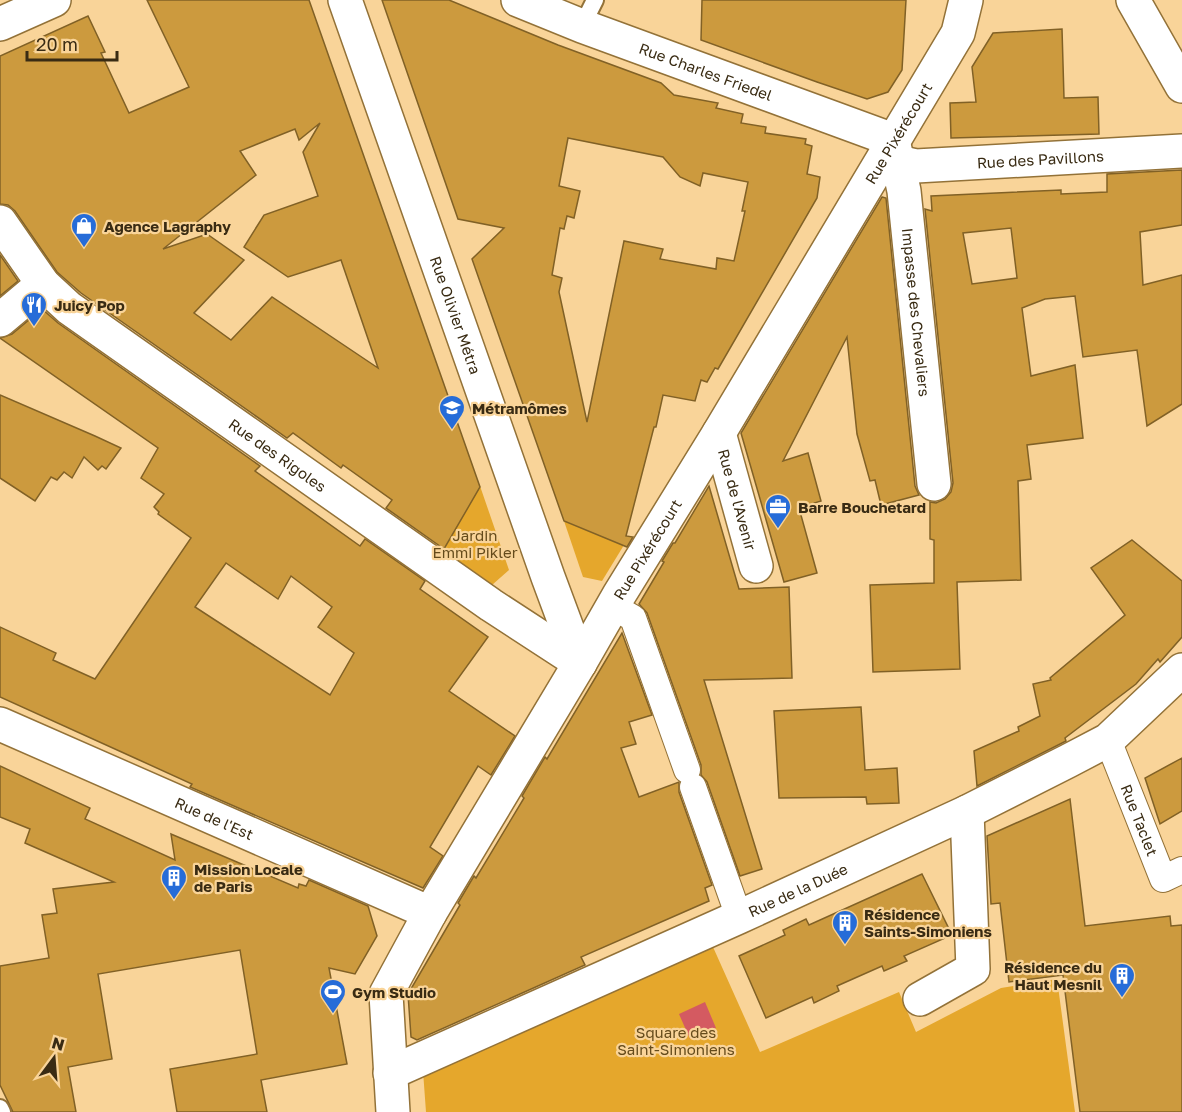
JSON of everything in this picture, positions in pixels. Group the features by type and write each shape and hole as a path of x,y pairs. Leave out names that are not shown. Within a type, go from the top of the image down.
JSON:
{"street":[{"path":"0,24 54,0"},
{"name":"Rue Olivier Métra","path":"345,0 580,663"},
{"name":"Rue Charles Friedel","path":"518,0 589,13 896,151"},
{"name":"Rue Pixérécourt","path":"393,1112 386,994 430,913 612,606 896,151 958,33 966,0"},
{"path":"1133,0 1182,86"},
{"name":"Rue des Pavillons","path":"896,151 916,166 1182,151"},
{"name":"Impasse des Chevaliers","path":"896,151 934,484"},
{"name":"Rue des Rigoles","path":"0,222 43,284 69,308 491,605 580,663"},
{"path":"0,320 43,284"},
{"name":"Rue de l'Avenir","path":"719,433 756,566"},
{"path":"612,606 633,618 739,917"},
{"name":"Rue de la Duée","path":"390,1073 967,812 1108,740 1182,670"},
{"name":"Rue de l'Est","path":"0,724 430,913"},
{"name":"Rue Taclet","path":"1108,740 1162,879 1182,870"},
{"path":"920,999 974,969 967,812"}],"lane":[{"path":"0,1108 2,1112"}],"green space":[{"name":"Jardin Emmi Pikler","path":"463,478 480,486 509,570 492,585 443,550 460,521"},
{"path":"564,521 624,545 602,581 583,577"},
{"name":"Square des Saint-Simoniens","path":"713,947 760,1052 899,992 916,1032 1001,988 1057,979 1075,1112 426,1112 423,1071"}],"shaded area":[{"path":"705,1002 716,1028 690,1039 679,1014"}],"building":[{"path":"147,0 309,0 480,487 444,549 386,508 392,500 343,465 341,468 293,433 287,438 81,293 57,272 15,211 8,205 0,204 0,56 88,16 105,52 101,53 129,113 189,87","holes":["320,123 303,152 318,196 264,215 244,247 288,277 341,260 378,368 272,297 231,340 194,313 244,260 207,234 163,249 256,175 240,151 295,129 299,140"]},
{"path":"382,0 449,0 558,45 661,83 674,95 718,103 716,108 743,114 741,123 766,127 765,133 806,139 805,144 812,146 807,174 820,177 817,198 718,369 715,368 707,382 701,380 695,401 663,395 626,536 633,537 627,547 564,521 472,259 504,228 458,219","holes":["568,138 663,157 680,177 700,186 703,173 748,182 742,211 745,211 734,261 717,258 716,269 660,259 663,249 624,241 587,422 559,292 562,278 552,275 560,228 564,229 567,216 574,218 580,191 559,186"]},
{"path":"702,0 906,0 902,70 888,92 867,99 817,82 701,40"},
{"path":"1062,29 1064,98 1098,97 1099,134 951,138 950,103 976,102 972,67 993,33"},
{"path":"1182,170 1182,225 1140,232 1143,285 1182,275 1182,404 1147,426 1137,350 1083,357 1075,296 1045,299 1022,308 1031,376 1075,365 1083,438 1027,445 1031,479 1018,481 1021,580 957,582 960,669 873,672 870,585 934,583 934,540 930,539 930,502 936,503 945,499 951,492 953,483 925,209 932,211 931,196 1061,190 1061,194 1107,192 1107,174","holes":["1011,228 1017,278 972,284 963,233"]},
{"path":"882,197 886,198 915,486 919,495 881,505 875,480 870,481 857,434 847,337 783,461 808,453 821,501 799,508 817,573 784,582 741,433"},
{"path":"0,255 18,281 0,296"},
{"path":"42,309 58,323 260,466 255,471 360,546 365,539 425,581 420,589 488,637 449,691 515,736 491,775 478,766 430,847 443,856 423,888 190,787 192,784 0,697 0,627 56,653 53,660 95,679 191,538 158,514 159,512 154,507 164,494 141,478 158,448 0,338 12,334","holes":["226,563 278,599 291,576 332,607 318,627 354,653 330,695 195,607"]},
{"path":"0,395 121,448 106,469 102,466 98,470 84,457 72,478 64,472 57,480 51,477 35,501 0,478"},
{"path":"709,486 739,589 789,587 792,678 704,680 762,869 740,876 707,782 701,775 701,765 647,613 639,604 664,562 662,561"},
{"path":"1132,540 1182,581 1182,637 1136,684 1065,738 1066,741 977,786 974,751 1019,731 1018,727 1040,716 1033,684 1051,680 1050,678 1125,615 1091,568"},
{"path":"622,633 652,715 629,722 636,744 621,748 639,797 679,782 679,792 712,885 705,888 709,901 581,957 585,965 417,1040 411,1037 408,994 460,905 458,903 474,876 476,878 524,798 522,796 545,757 547,759"},
{"path":"861,707 865,770 897,768 899,803 867,804 866,797 779,798 774,711"},
{"path":"1182,758 1182,811 1160,824 1145,778"},
{"path":"0,766 90,808 85,819 175,860 171,834 298,888 299,884 306,886 309,880 368,906 377,936 355,974 329,968 347,1064 261,1080 267,1112 177,1112 170,1069 257,1054 240,950 98,974 112,1059 68,1067 76,1112 13,1112 0,1085 0,966 49,958 42,915 57,913 53,889 114,882 25,843 30,829 0,817"},
{"name":"Résidence du Haut Mesnil","path":"1070,799 1085,926 1170,916 1171,926 1182,925 1182,1112 1080,1112 1063,975 1009,982 1000,903 991,904 987,836"},
{"name":"Résidence Saints-Simoniens","path":"922,874 952,935 904,956 907,961 884,971 882,966 837,986 839,991 814,1003 812,997 766,1018 739,956 785,935 783,930 806,919 809,925"}],"place":[{"name":"Agence Lagraphy","path":"84,249"},
{"name":"Juicy Pop","path":"34,328"},
{"name":"Métramômes","path":"452,431"},
{"name":"Barre Bouchetard","path":"778,530"},
{"name":"Mission Locale de Paris","path":"174,901"},
{"name":"Résidence Saints-Simoniens","path":"845,946"},
{"name":"Résidence du Haut Mesnil","path":"1122,999"},
{"name":"Gym Studio","path":"333,1015"}]}
